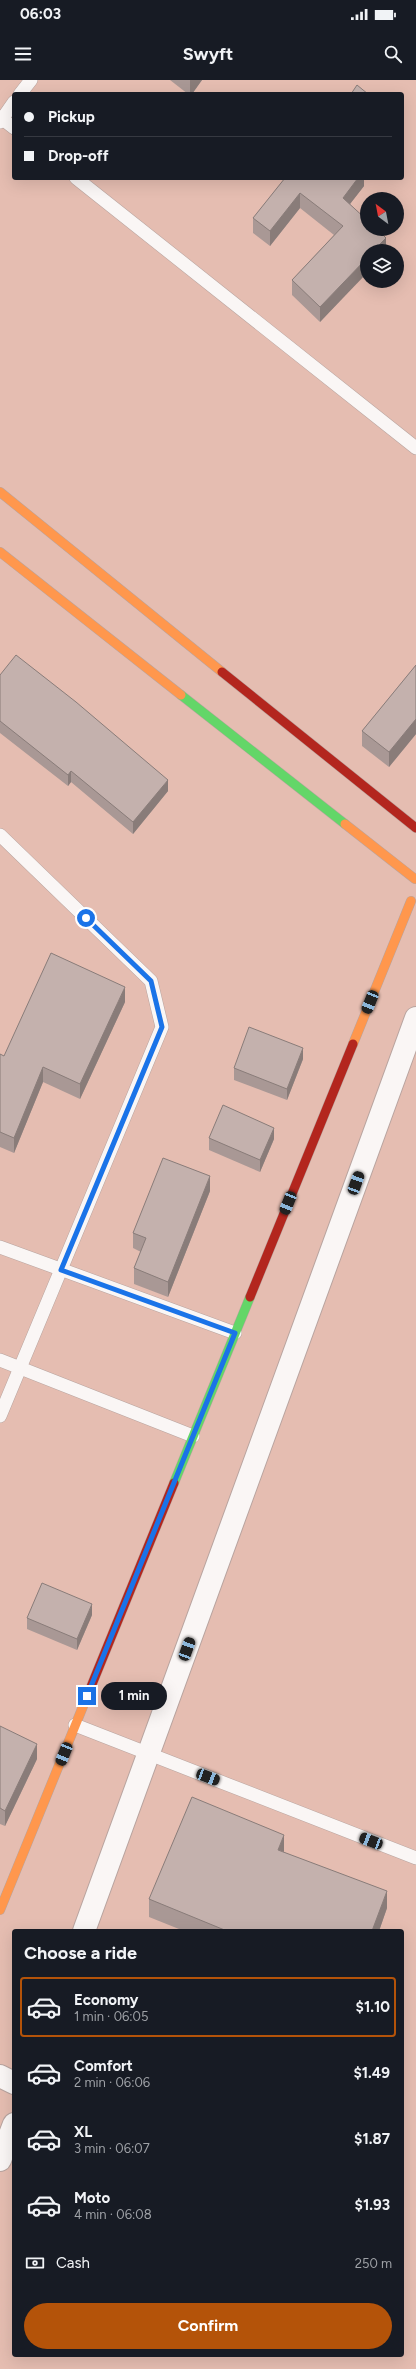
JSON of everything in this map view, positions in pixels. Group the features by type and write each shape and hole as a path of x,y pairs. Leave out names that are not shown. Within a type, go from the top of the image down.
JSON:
{"street":[{"path":"0,492 416,828"},
{"path":"0,552 414,887 415,920"},
{"path":"0,1910 194,1436 414,887"},
{"path":"85,1929 416,1018"},
{"path":"0,2076 12,2082"}],"lane":[{"path":"22,92 31,80"},
{"path":"12,104 0,119 12,127"},
{"path":"79,180 416,448"},
{"path":"0,835 151,981 162,1027 0,1416"},
{"path":"0,1248 235,1333"},
{"path":"0,1360 194,1436"},
{"path":"75,1725 416,1858"}],"shaded area":[{"path":"0,80 416,80 416,2369 0,2369"}],"building":[{"path":"357,85 366,92 352,92"},
{"path":"283,180 356,180 343,198 360,214 360,236 384,236 386,238 380,244 360,244 360,265 320,307 292,280 343,226 300,193 270,231 253,218"},
{"path":"16,655 76,702 168,780 133,822 71,771 68,775 0,721 0,675"},
{"path":"416,665 416,719 389,752 362,731"},
{"path":"51,953 125,987 80,1084 43,1067 14,1138 0,1132 0,1054 4,1056"},
{"path":"249,1027 303,1048 287,1089 234,1068"},
{"path":"223,1105 274,1128 260,1160 209,1138"},
{"path":"163,1158 210,1176 168,1282 134,1268 146,1238 133,1233"},
{"path":"42,1583 92,1604 77,1639 27,1618"},
{"path":"0,1726 37,1744 5,1811 0,1808"},
{"path":"192,1797 284,1835 278,1850 387,1891 373,1929 222,1929 149,1899"}],"traffic: fast":[{"path":"181,695 345,824"},
{"path":"174,1483 250,1297"}],"traffic: slow":[{"path":"0,492 222,672"},
{"path":"0,552 181,695"},
{"path":"345,824 415,879"},
{"path":"353,1044 411,901"},
{"path":"0,1910 86,1699"}],"traffic: jam":[{"path":"222,672 416,828"},
{"path":"250,1297 353,1044"},
{"path":"86,1699 174,1483"}],"route":[{"path":"86,918 151,981 162,1027 61,1270 235,1333 87,1696"}]}
